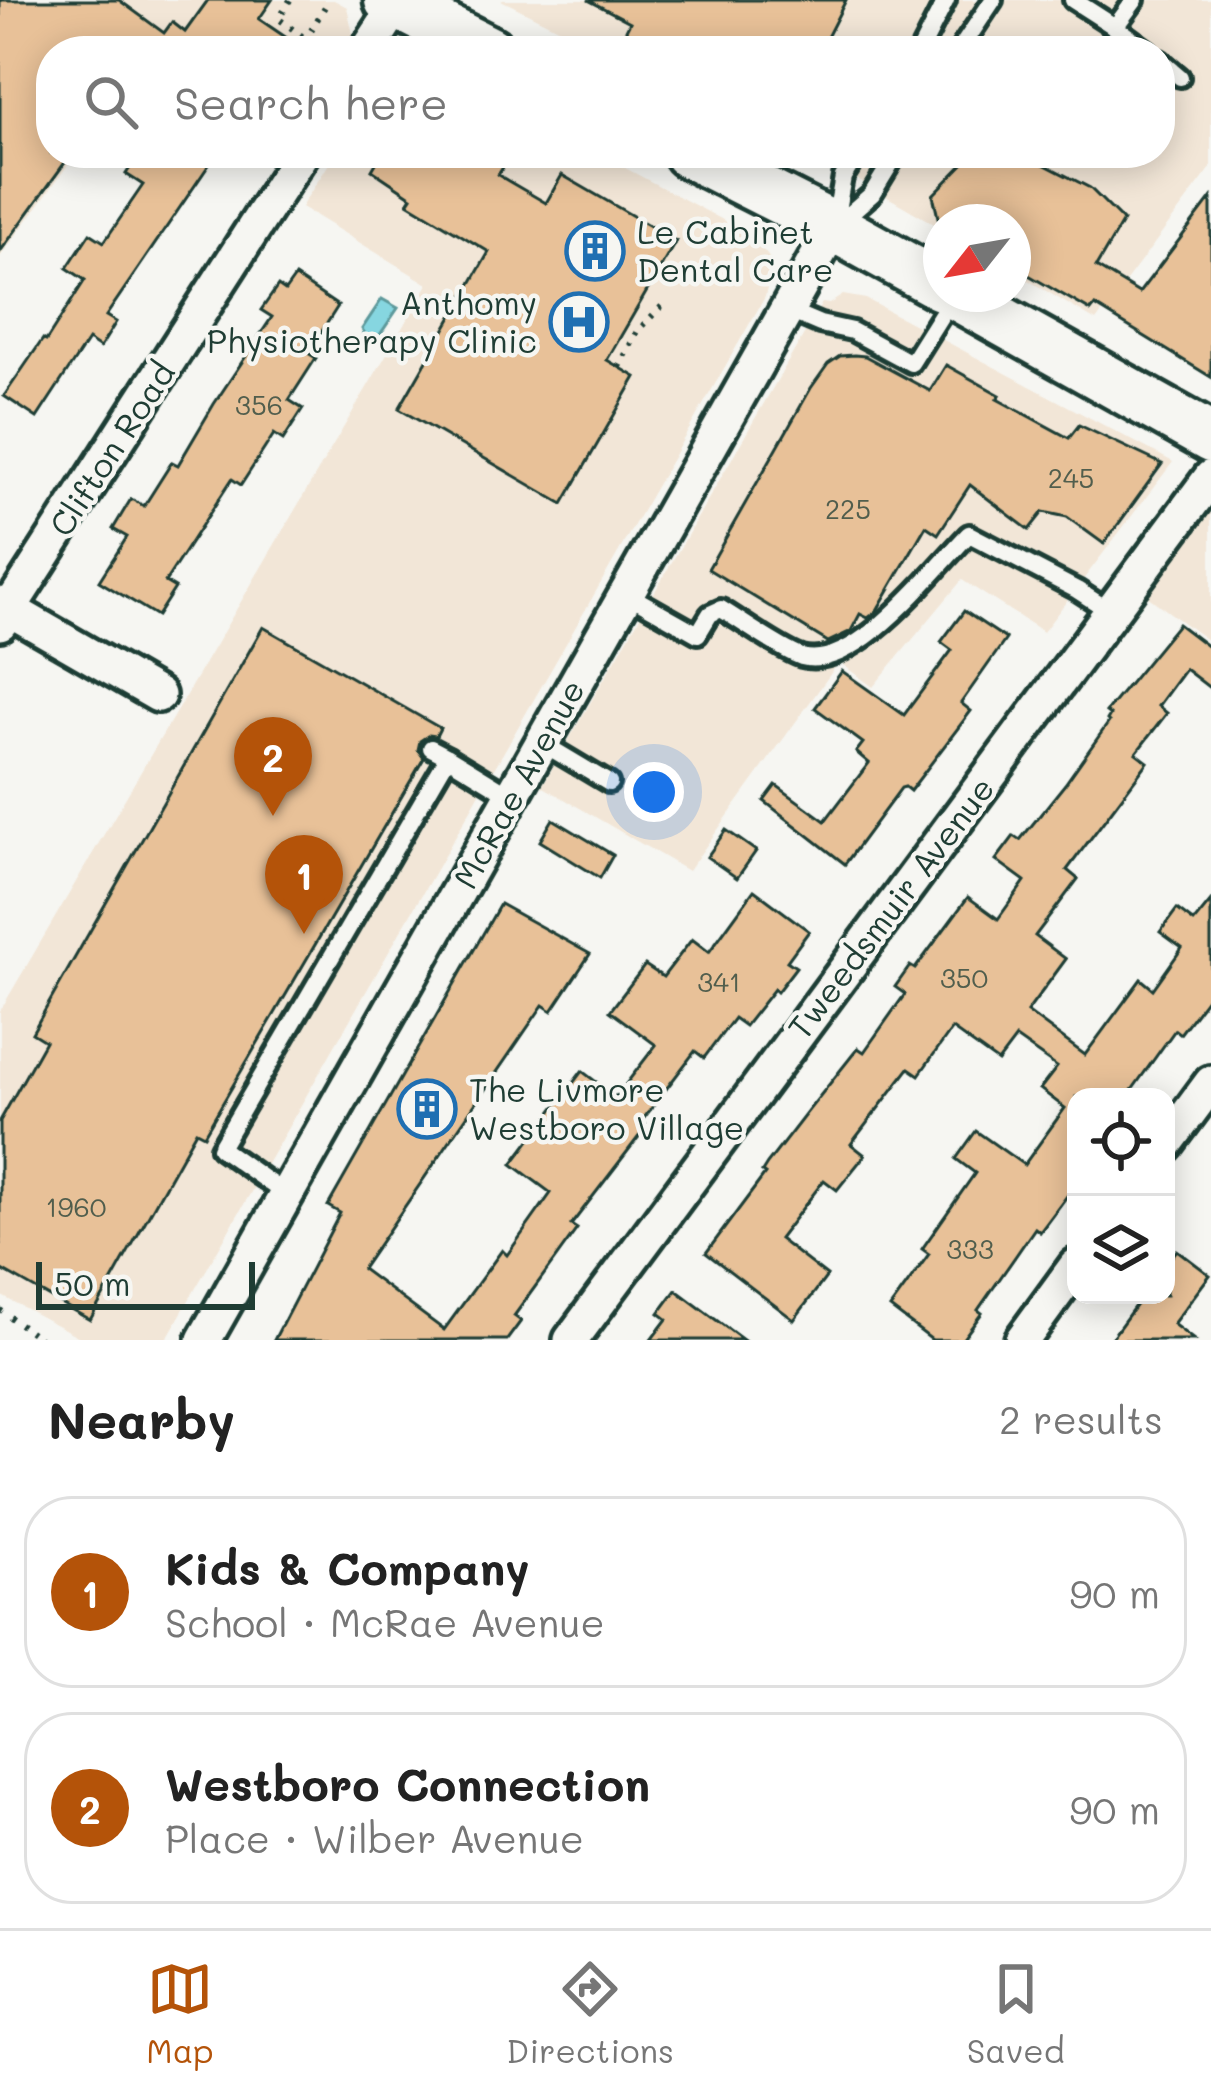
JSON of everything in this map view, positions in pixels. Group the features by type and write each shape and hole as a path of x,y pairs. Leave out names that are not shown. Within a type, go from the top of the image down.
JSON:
{"main road":[{"path":"394,2 460,36"},
{"path":"718,168 923,276"},
{"path":"986,312 1211,438"}],"street":[{"path":"375,36 394,2"},
{"name":"Clifton Road","path":"3,612 292,168"},
{"name":"McRae Avenue","path":"205,1340 834,227"},
{"name":"Tweedsmuir Avenue","path":"571,1340 1211,477"},
{"path":"3,612 158,695"},
{"path":"1175,1132 1211,1082"},
{"path":"1022,1340 1067,1278"}],"lane":[{"path":"928,36 946,0"},
{"path":"968,36 993,0"},
{"path":"1073,0 1127,36"},
{"path":"1115,27 1136,0"},
{"path":"1175,72 1180,76"},
{"path":"834,227 848,168"},
{"path":"834,227 872,194 888,168"},
{"path":"787,310 852,332 911,363 943,312"},
{"path":"627,594 698,634 710,614 722,609 804,658 848,650 870,637 969,534 1112,612"},
{"path":"542,743 609,783"},
{"path":"287,1195 220,1148 440,753 512,796"}],"path":[{"path":"290,0 279,19 302,36"},
{"path":"308,36 327,3"},
{"path":"619,368 638,331 662,306"},
{"path":"0,1310 42,1340"}],"shaded area":[{"path":"0,0 334,0 347,7 351,36 36,36 36,168 66,168 0,257"},
{"path":"501,0 1211,0 1211,168 1096,321 1031,282 1031,204 923,204 923,218 838,168 1175,168 1175,36 574,36"},
{"path":"326,168 625,168 753,236 773,263 765,297 166,1340 85,1340 0,1295 0,1011 428,284 301,207"},
{"path":"843,295 866,299 1173,462 1043,632 962,580 873,687 839,662 688,871 542,786 822,303"},
{"path":"1211,477 1211,643 1132,585"}],"water":[{"path":"382,299 398,308 377,339 369,341 362,329"}],"building":[{"path":"0,0 119,0 164,33 172,22 185,32 208,0 272,0 259,19 284,36 36,36 36,168 61,168 0,252"},
{"path":"588,0 846,0 828,36 623,36 630,22"},
{"path":"130,168 207,168 106,316 116,322 100,348 88,340 37,418 4,396 85,280 67,268 90,233 104,242 143,185 126,174"},
{"path":"502,168 498,175 546,203 562,175 676,241 607,360 636,377 563,504 399,409 489,252 408,203 412,197 372,170"},
{"path":"959,168 1051,168 1090,188 1123,221 1096,267 1139,293 1211,198 1211,377 1095,306 1091,311 1031,276 1031,204 935,204 933,195"},
{"path":"295,277 338,306 308,353 316,358 289,400 303,409 283,440 274,434 241,485 232,479 165,582 175,588 157,616 99,581 127,537 113,529 131,499 144,506 172,462 178,465 272,317 261,310 278,286 285,291"},
{"path":"840,356 865,356 930,391 946,365 1069,438 1079,425 1162,464 1104,544 1067,517 1043,512 1029,530 970,485 938,534 926,526 876,612 868,618 860,614 851,631 828,642 708,569 811,388 828,364"},
{"path":"964,611 1006,639 961,703 971,711 910,791 901,788 845,864 764,801 776,785 825,821 869,763 856,752 863,743 815,708 842,671 904,715 952,650 941,642"},
{"path":"1178,624 1211,649 1211,689 1185,669 1158,706 1167,713 1136,753 1148,762 1067,870 1078,879 1035,936 1066,959 1027,1012 1085,1055 1141,979 1153,989 1182,948 1160,932 1177,909 1194,922 1211,901 1211,993 1180,1034 1175,1030 1133,1088 1067,1088 1067,1196 1040,1232 1035,1228 962,1340 932,1340 890,1308 929,1254 922,1249 975,1173 956,1159 976,1131 1024,1165 1065,1108 1040,1089 1057,1067 1016,1038 998,1062 952,1029 919,1075 909,1068 851,1144 865,1155 837,1190 824,1180 779,1239 827,1276 794,1320 706,1253 808,1111 858,1048 864,1052 905,994 895,987 910,966 915,969 968,897 998,919 1025,881 996,860 1014,836 1020,840 1065,784 1109,722 1106,712"},
{"path":"263,627 440,728 436,736 420,741 418,750 424,758 204,1135 196,1131 90,1320 0,1269 0,1121 45,1041 32,1033"},
{"path":"553,819 613,855 600,878 540,841"},
{"path":"726,830 756,851 737,878 707,857"},
{"path":"754,890 809,931 787,961 796,967 745,1026 734,1018 704,1058 695,1051 641,1122 647,1126 571,1225 577,1229 514,1316 521,1321 507,1340 274,1340 340,1213 328,1206 500,904 590,954 552,1011 543,1005 362,1269 444,1330 551,1193 512,1164 582,1071 616,1097 656,1045 610,1011 645,965 663,977 692,939 709,952"},
{"path":"1175,1253 1210,1275 1173,1324 1194,1340 1110,1340 1136,1304 1175,1304"},
{"path":"676,1290 743,1340 651,1340 667,1319 659,1313"}],"place":[{"name":"Le Cabinet Dental Care","path":"595,251"},
{"name":"Anthomy Physiotherapy Clinic","path":"579,322"},
{"name":"Westboro Connection","path":"273,816"},
{"name":"Kids & Company","path":"304,934"},
{"name":"The Livmore Westboro Village","path":"427,1109"}]}
